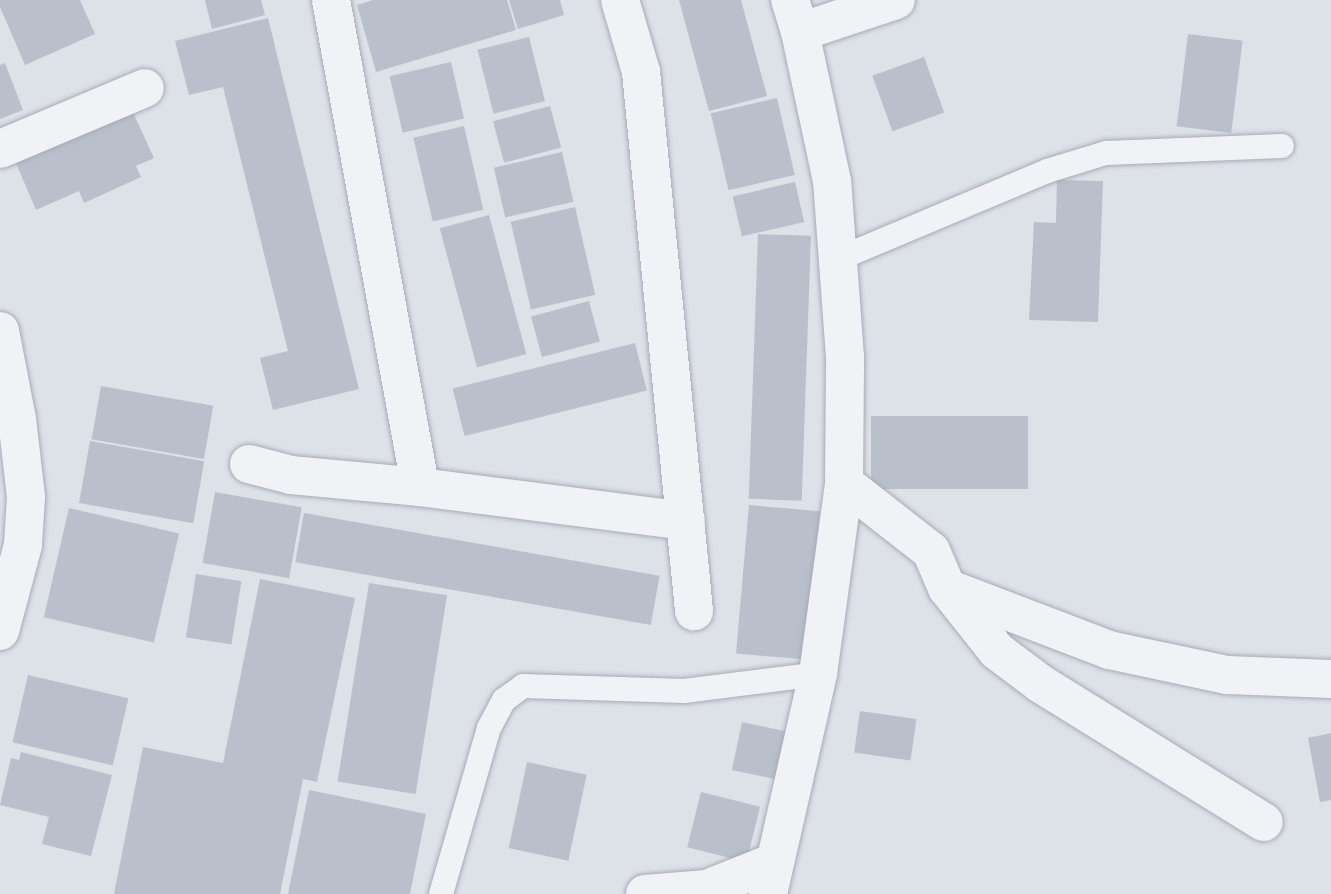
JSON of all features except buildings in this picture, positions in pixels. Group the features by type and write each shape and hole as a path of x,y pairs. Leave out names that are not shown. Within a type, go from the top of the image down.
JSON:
{"street":[{"path":"331,0 420,487"},
{"path":"620,0 641,72 694,611"},
{"path":"645,894 707,889 771,878 818,674 844,483 845,357 832,181 795,16 896,0"},
{"path":"0,149 145,88"},
{"path":"0,331 18,419 26,497 23,545 0,631"},
{"path":"249,464 291,475 420,487 686,521"},
{"path":"844,483 931,551 947,587 997,651 1019,668 1264,822"},
{"path":"947,587 1109,650 1227,675 1331,679"}],"lane":[{"path":"838,259 1047,171 1106,153 1282,146"},
{"path":"441,894 489,728 504,700 523,686 684,691 818,674"}]}
